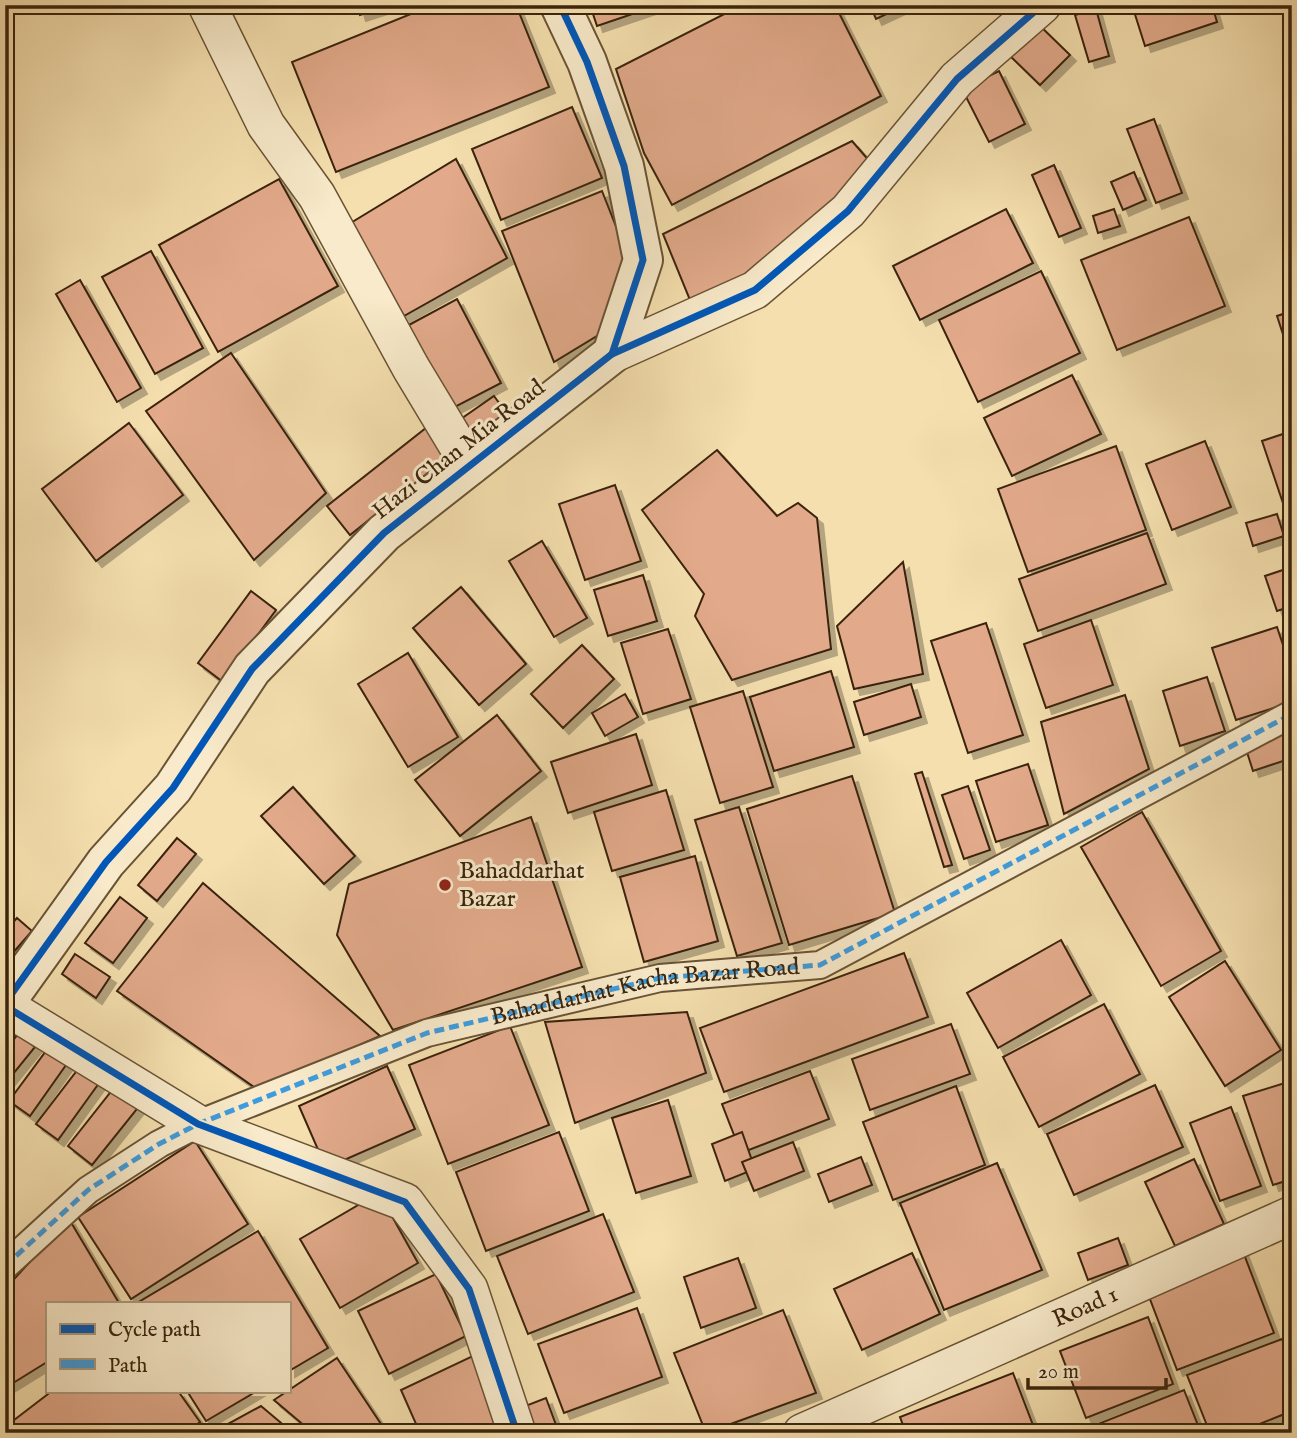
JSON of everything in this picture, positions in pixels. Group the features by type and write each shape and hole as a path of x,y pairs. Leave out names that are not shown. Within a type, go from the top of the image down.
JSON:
{"street":[{"path":"207,5 266,125 317,197 411,368 470,466"},
{"path":"560,5 587,62 624,166 643,260 612,354"},
{"path":"612,354 755,290 848,211 957,79 1042,5"},
{"name":"Hazi Chan Mia Road","path":"5,1004 106,862 173,788 252,669 384,533 612,354"},
{"name":"Bahaddarhat Kacha Bazar Road","path":"5,1266 88,1190 159,1144 198,1124 426,1032 660,978 820,965 1292,714"},
{"path":"5,1004 198,1124 405,1202 469,1289 517,1433"},
{"name":"Road 1","path":"802,1433 1292,1215"}],"building":[{"path":"357,5 391,5 360,15"},
{"path":"433,5 516,5 549,87 336,172 292,62"},
{"path":"590,5 659,5 597,26"},
{"path":"742,5 835,5 881,96 672,205 644,153 616,69"},
{"path":"870,5 906,5 876,19"},
{"path":"1132,5 1212,5 1217,22 1145,46"},
{"path":"1096,9 1109,56 1089,62 1075,15"},
{"path":"1035,21 1070,55 1040,85 1006,52"},
{"path":"999,71 1025,124 989,142 962,89"},
{"path":"572,107 602,178 501,220 472,149"},
{"path":"1154,119 1182,193 1156,203 1127,129"},
{"path":"852,141 872,164 747,281 692,305 663,234"},
{"path":"456,159 507,258 404,316 349,224"},
{"path":"1054,165 1081,228 1059,237 1032,175"},
{"path":"1134,172 1146,200 1123,210 1111,182"},
{"path":"279,179 338,286 218,352 159,245"},
{"path":"602,191 628,257 605,331 554,362 502,231"},
{"path":"1006,209 1033,263 920,320 893,266"},
{"path":"1114,209 1120,226 1098,233 1093,216"},
{"path":"1189,217 1225,306 1117,350 1081,260"},
{"path":"151,251 203,348 155,374 102,277"},
{"path":"1041,271 1080,353 978,402 939,320"},
{"path":"80,280 141,388 117,402 56,294"},
{"path":"457,299 501,383 451,409 407,326"},
{"path":"1292,311 1292,362 1277,316"},
{"path":"231,353 326,493 254,560 146,411"},
{"path":"1072,375 1101,434 1012,476 984,418"},
{"path":"494,396 510,418 474,443 458,421"},
{"path":"129,423 183,495 96,561 42,489"},
{"path":"431,424 453,453 350,535 327,506"},
{"path":"1292,431 1292,514 1287,515 1262,441"},
{"path":"1205,441 1231,507 1172,530 1146,464"},
{"path":"1116,446 1146,530 1028,572 998,489"},
{"path":"717,450 777,516 798,503 817,518 831,649 732,680 695,616 704,594 642,510"},
{"path":"615,485 641,561 585,580 559,504"},
{"path":"1277,514 1284,536 1253,546 1246,523"},
{"path":"1147,533 1166,584 1038,631 1019,579"},
{"path":"542,541 587,618 554,637 509,561"},
{"path":"903,562 923,674 854,689 837,626"},
{"path":"1292,567 1292,606 1277,611 1265,576"},
{"path":"643,575 657,621 608,636 594,590"},
{"path":"461,587 526,664 479,705 413,628"},
{"path":"251,591 276,610 223,682 198,663"},
{"path":"1091,620 1113,685 1046,708 1024,644"},
{"path":"986,623 1023,735 968,753 931,641"},
{"path":"1277,627 1292,672 1292,702 1236,720 1212,648"},
{"path":"668,629 691,699 643,714 621,643"},
{"path":"582,645 614,679 563,728 531,694"},
{"path":"408,653 458,737 408,767 358,684"},
{"path":"831,671 854,747 774,771 750,697"},
{"path":"1207,677 1225,731 1180,746 1163,691"},
{"path":"911,684 921,717 864,735 854,702"},
{"path":"743,691 773,787 720,803 690,707"},
{"path":"625,694 638,717 605,736 592,713"},
{"path":"1125,695 1149,769 1064,814 1041,722"},
{"path":"497,715 541,771 460,836 415,780"},
{"path":"1292,730 1292,758 1253,771 1245,746"},
{"path":"636,734 652,785 568,813 551,762"},
{"path":"1028,764 1048,825 996,842 976,781"},
{"path":"922,772 952,865 944,867 915,774"},
{"path":"852,776 895,913 789,945 747,809"},
{"path":"968,786 990,850 964,859 942,795"},
{"path":"293,787 355,856 324,884 261,816"},
{"path":"666,790 684,850 612,871 594,812"},
{"path":"739,807 782,943 737,956 695,820"},
{"path":"1142,812 1221,951 1161,986 1081,847"},
{"path":"531,817 582,967 393,1030 337,935 349,884"},
{"path":"177,838 196,854 157,901 138,885"},
{"path":"695,856 718,941 644,962 620,877"},
{"path":"203,883 380,1036 258,1090 117,991"},
{"path":"120,897 147,918 113,963 85,943"},
{"path":"17,918 32,931 5,962 5,931"},
{"path":"1061,940 1091,995 998,1048 967,993"},
{"path":"904,953 928,1017 724,1092 700,1028"},
{"path":"75,954 110,977 96,998 62,974"},
{"path":"1225,961 1281,1050 1225,1086 1169,997"},
{"path":"1104,1004 1140,1074 1039,1127 1003,1057"},
{"path":"687,1012 706,1073 575,1123 545,1022"},
{"path":"951,1024 970,1074 870,1110 852,1059"},
{"path":"510,1026 549,1125 448,1164 409,1065"},
{"path":"18,1034 35,1047 5,1084 5,1050"},
{"path":"46,1051 66,1065 30,1116 9,1101"},
{"path":"82,1064 102,1079 58,1140 36,1124"},
{"path":"387,1066 415,1129 326,1168 299,1106"},
{"path":"810,1071 829,1119 741,1153 722,1104"},
{"path":"1285,1083 1292,1103 1292,1179 1273,1185 1243,1096"},
{"path":"117,1084 141,1104 92,1165 68,1146"},
{"path":"1155,1085 1183,1147 1074,1195 1047,1134"},
{"path":"956,1086 985,1165 893,1200 863,1122"},
{"path":"668,1100 691,1176 636,1193 612,1118"},
{"path":"1231,1107 1261,1186 1220,1201 1190,1123"},
{"path":"559,1132 589,1211 486,1251 456,1172"},
{"path":"742,1132 755,1169 725,1181 712,1144"},
{"path":"195,1141 248,1224 131,1299 78,1217"},
{"path":"793,1142 804,1171 754,1191 742,1162"},
{"path":"861,1157 872,1185 829,1202 818,1174"},
{"path":"1194,1159 1224,1224 1175,1246 1145,1182"},
{"path":"997,1163 1042,1270 944,1310 900,1203"},
{"path":"379,1193 418,1263 340,1308 300,1239"},
{"path":"603,1214 634,1292 528,1334 497,1256"},
{"path":"69,1219 118,1302 46,1302 46,1363 5,1388 5,1289"},
{"path":"258,1231 328,1348 290,1370 290,1302 139,1302"},
{"path":"1118,1238 1128,1265 1088,1280 1078,1253"},
{"path":"1242,1249 1274,1333 1177,1370 1145,1286"},
{"path":"912,1253 940,1314 862,1350 834,1289"},
{"path":"738,1258 756,1308 701,1328 684,1277"},
{"path":"436,1274 466,1336 389,1374 358,1311"},
{"path":"637,1308 662,1377 564,1413 538,1344"},
{"path":"783,1310 816,1393 706,1433 674,1353"},
{"path":"1148,1317 1173,1384 1086,1418 1060,1351"},
{"path":"1282,1339 1292,1364 1292,1411 1237,1433 1210,1433 1187,1375"},
{"path":"477,1354 513,1432 420,1433 401,1390"},
{"path":"337,1358 387,1433 313,1433 274,1400 290,1392 290,1389"},
{"path":"1013,1373 1036,1433 906,1433 900,1417"},
{"path":"1184,1390 1201,1433 1095,1433 1093,1426"},
{"path":"51,1392 179,1392 200,1422 185,1433 5,1433 5,1427"},
{"path":"188,1392 255,1392 206,1421"},
{"path":"546,1398 559,1433 524,1433 515,1410"},
{"path":"261,1406 293,1433 221,1433 217,1430"}],"marked path":[{"path":"5,1266 88,1190 159,1144 198,1124 427,1033 660,978 820,965 1292,714"}],"cycle path":[{"path":"5,1003 106,862 173,788 252,669 384,533 612,354 643,260 624,166 587,62 560,5"},
{"path":"612,354 755,290 848,211 957,79 1042,5"},
{"path":"5,1006 198,1124 405,1202 469,1289 517,1433"}],"place":[{"name":"Bahaddarhat Bazar","path":"445,885"}]}
